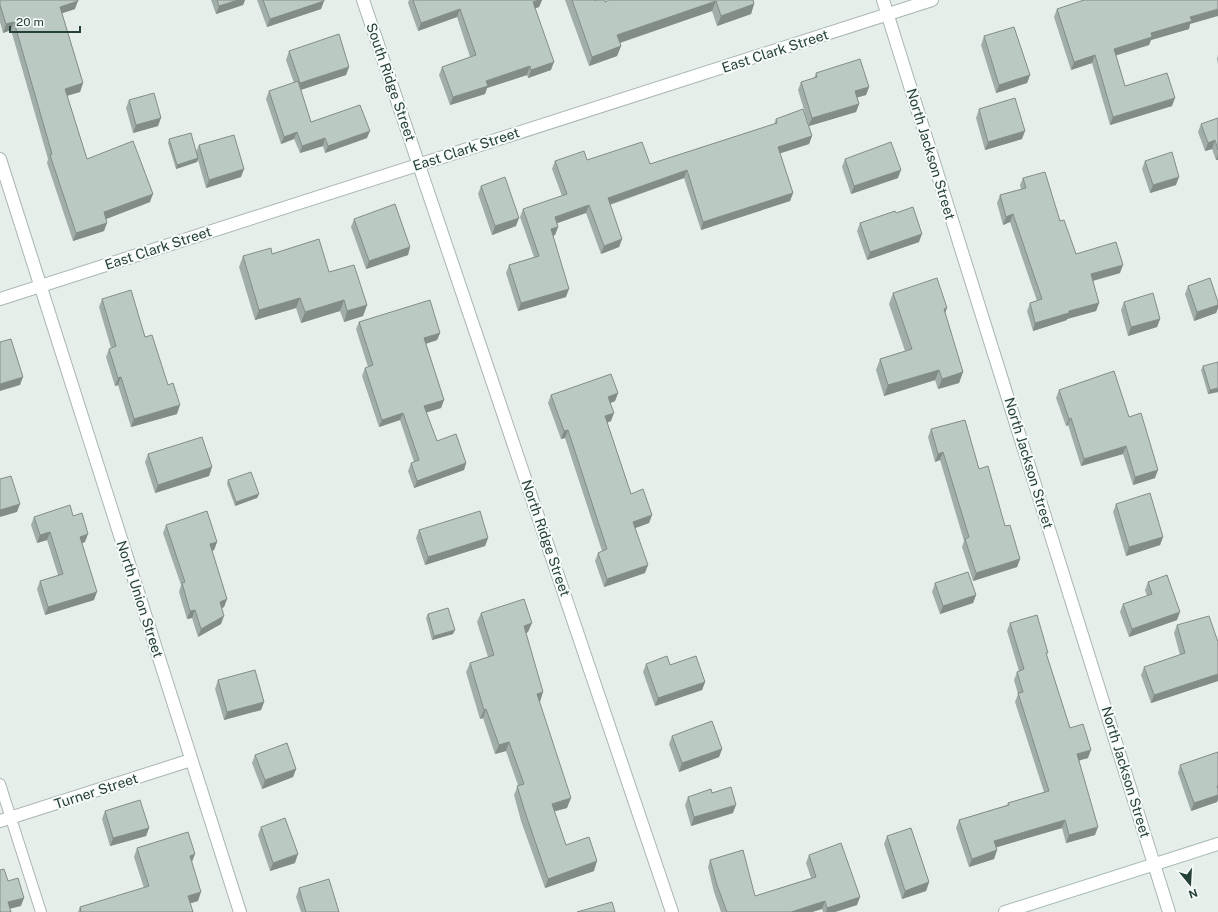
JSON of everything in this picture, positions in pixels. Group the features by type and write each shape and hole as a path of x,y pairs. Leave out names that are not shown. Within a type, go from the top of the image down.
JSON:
{"street":[{"name":"South Ridge Street","path":"363,0 419,164"},
{"name":"North Jackson Street","path":"883,0 1169,912"},
{"name":"East Clark Street","path":"0,299 932,0"},
{"name":"North Union Street","path":"0,159 240,912"},
{"name":"North Ridge Street","path":"419,164 672,912"},
{"name":"Turner Street","path":"5,819 191,760"},
{"path":"1005,912 1218,844"}],"lane":[{"path":"0,784 5,819 41,912"}],"building":[{"path":"0,0 78,0 60,7 83,83 65,89 87,159 133,141 153,194 104,212 107,223 76,233 50,155 52,154 14,22 6,24 0,5"},
{"path":"217,0 238,0 219,6"},
{"path":"263,0 324,0 324,1 270,19"},
{"path":"413,0 539,0 533,2 554,62 531,70 530,66 486,81 488,86 453,97 442,67 476,55 460,9 421,23"},
{"path":"572,0 605,0 605,2 609,0 753,0 754,4 721,16 716,1 617,35 621,46 592,57"},
{"path":"1084,0 1218,0 1218,9 1190,17 1192,21 1151,33 1152,37 1114,49 1125,86 1167,73 1175,98 1113,117 1095,55 1074,62 1057,9"},
{"path":"1014,27 1030,75 999,85 984,36"},
{"path":"339,34 349,67 300,83 289,51"},
{"path":"860,59 869,87 855,91 859,104 812,118 801,82 817,77 816,73"},
{"path":"298,81 311,122 360,105 370,131 328,146 325,138 302,146 297,132 284,137 269,91"},
{"path":"154,93 161,118 136,125 129,100"},
{"path":"1015,98 1025,131 988,142 979,109"},
{"path":"803,109 812,136 778,147 793,193 703,222 687,170 608,198 622,239 604,246 589,205 555,217 558,227 551,229 569,289 521,303 509,265 539,256 523,209 567,194 555,161 584,151 587,160 642,142 650,164 777,123 776,119"},
{"path":"1218,118 1218,150 1215,140 1208,143 1201,124"},
{"path":"191,133 198,158 177,165 169,139"},
{"path":"234,135 244,169 209,180 199,145"},
{"path":"891,142 901,170 854,186 845,159"},
{"path":"1172,152 1179,177 1153,185 1145,161"},
{"path":"1045,172 1060,221 1064,220 1076,254 1116,242 1123,265 1091,274 1099,303 1069,311 1069,313 1035,323 1030,303 1042,299 1013,214 1006,217 1000,195 1026,188 1023,178"},
{"path":"505,177 519,218 495,226 481,186"},
{"path":"395,204 410,247 369,261 354,219"},
{"path":"913,207 922,234 870,252 860,223 895,211 896,213"},
{"path":"319,239 329,272 354,265 367,305 347,311 344,300 305,312 300,298 259,310 243,256 271,248 272,254"},
{"path":"937,278 947,308 944,309 963,372 942,379 939,370 888,385 880,359 912,349 893,293"},
{"path":"1210,278 1218,305 1197,312 1188,286"},
{"path":"131,290 145,337 152,335 168,385 173,383 180,405 134,419 121,377 118,378 109,349 116,346 102,299"},
{"path":"1153,293 1160,319 1131,327 1124,302"},
{"path":"430,300 440,333 424,338 444,400 424,406 437,441 456,434 466,463 417,481 411,463 419,460 403,413 382,420 365,368 373,365 359,322"},
{"path":"11,339 23,377 0,384 0,342"},
{"path":"1218,362 1218,388 1210,390 1203,366"},
{"path":"1114,371 1129,417 1141,413 1158,470 1135,477 1126,446 1084,459 1071,418 1069,419 1059,390"},
{"path":"611,374 618,393 608,397 614,413 605,416 631,494 643,489 652,515 633,522 648,565 607,579 598,553 607,549 568,430 564,431 551,395"},
{"path":"965,420 979,469 988,466 1005,526 1010,525 1020,559 976,573 965,539 969,537 943,452 938,454 931,429"},
{"path":"202,437 212,467 158,485 148,454"},
{"path":"251,472 259,494 236,502 228,480"},
{"path":"11,476 20,504 0,510 0,479"},
{"path":"1150,493 1163,537 1129,547 1116,504"},
{"path":"70,505 73,516 82,513 88,534 80,537 97,592 48,607 40,581 63,574 50,532 40,535 34,517"},
{"path":"207,511 217,542 210,544 227,599 220,602 224,616 201,629 195,610 190,611 182,583 185,582 166,525"},
{"path":"480,511 488,538 428,557 419,530"},
{"path":"968,572 976,595 943,606 935,583"},
{"path":"1167,575 1180,612 1132,629 1123,604 1152,594 1148,582"},
{"path":"524,599 532,623 524,626 543,692 537,694 571,798 552,804 566,845 589,837 597,861 548,879 517,786 524,784 509,742 499,745 486,709 484,710 470,663 494,655 481,613"},
{"path":"448,608 455,630 434,636 428,614"},
{"path":"1037,615 1048,653 1046,653 1070,728 1083,724 1091,750 1077,754 1098,827 1069,835 1065,820 994,841 997,850 972,859 959,820 1049,791 1018,693 1023,692 1017,672 1024,669 1010,623"},
{"path":"1209,616 1218,642 1218,674 1154,695 1144,667 1185,653 1177,625"},
{"path":"667,656 670,665 696,656 705,682 658,698 646,664"},
{"path":"255,670 264,702 227,712 218,680"},
{"path":"712,721 722,749 682,763 672,736"},
{"path":"287,743 296,769 265,780 255,755"},
{"path":"1218,752 1218,795 1194,803 1180,765"},
{"path":"731,787 736,805 694,817 688,797 711,789 712,793"},
{"path":"140,800 149,828 113,838 105,811"},
{"path":"285,818 298,854 273,863 261,827"},
{"path":"911,828 929,882 905,891 887,836"},
{"path":"188,832 195,854 190,856 201,892 188,896 193,912 81,912 80,907 149,886 137,848"},
{"path":"841,843 860,897 827,908 825,901 791,912 727,912 710,860 743,850 755,896 816,877 809,855"},
{"path":"4,869 8,881 18,878 24,898 8,902 11,912 0,912 0,870"},
{"path":"329,879 339,912 306,912 299,888"},
{"path":"612,902 615,912 577,912"}]}
